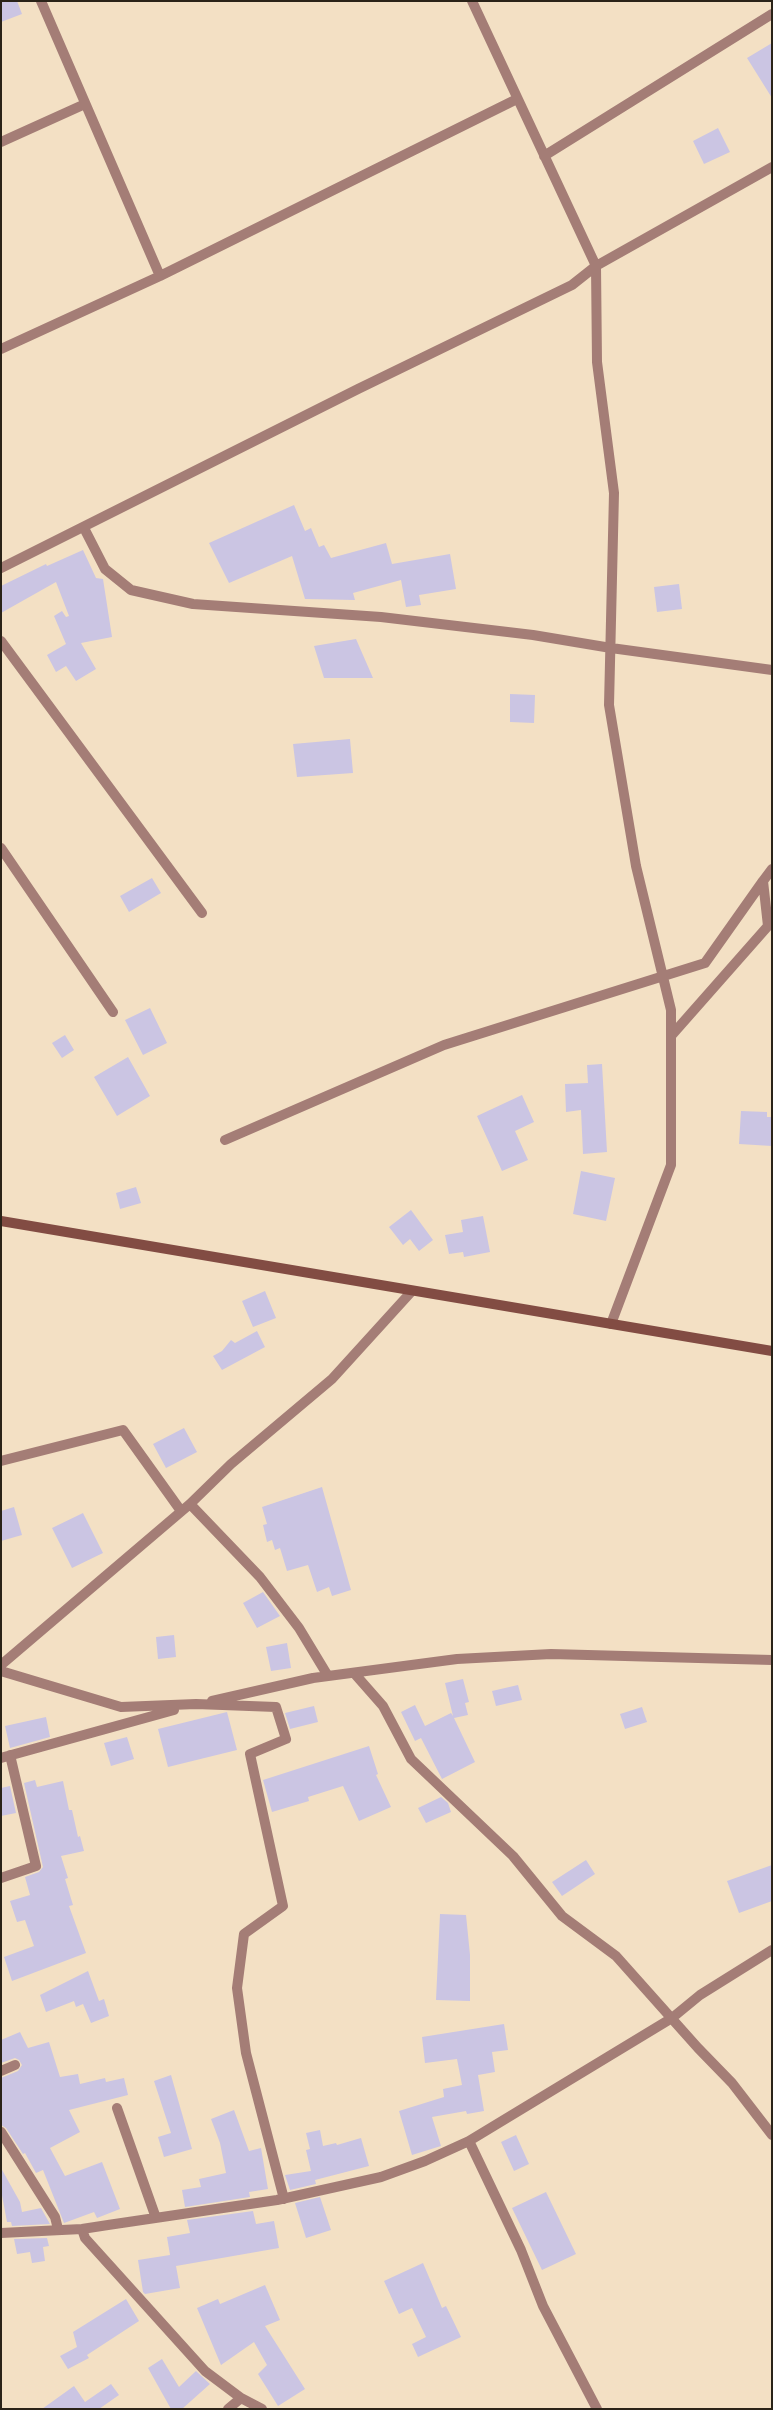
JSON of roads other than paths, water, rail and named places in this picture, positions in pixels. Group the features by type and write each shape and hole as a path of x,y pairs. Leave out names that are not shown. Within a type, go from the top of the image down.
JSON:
{"street":[{"path":"40,1 160,276"},
{"path":"472,1 596,266 597,362 614,493 611,715 636,866 671,1010 671,1165 611,1324"},
{"path":"544,156 772,14"},
{"path":"1,350 160,276 517,99"},
{"path":"1,142 85,104"},
{"path":"1,568 358,389 572,285 596,266 772,167"},
{"path":"84,528 105,569 131,590 193,604 381,617 533,635 611,648 772,670"},
{"path":"1,641 202,913"},
{"path":"1,848 113,1012"},
{"path":"225,1140 444,1045 705,963 772,869"},
{"path":"671,1036 768,926 763,881"},
{"path":"1,1221 772,1351"},
{"path":"1,1665 190,1504 231,1464 332,1379 412,1291"},
{"path":"1,1461 123,1430 181,1511"},
{"path":"190,1504 260,1577 299,1628 328,1676"},
{"path":"1,1878 36,1866 6,1756 135,1719 328,1676 457,1658 551,1654 772,1660"},
{"path":"1,1671 121,1707 196,1704 276,1707 286,1739 250,1754 283,1906 244,1934 237,1988 246,2053 284,2199"},
{"path":"354,1673 383,1706 411,1759 513,1856 562,1916 616,1956 732,2083 772,2135"},
{"path":"1,2233 82,2229 284,2199 381,2177 426,2161 469,2141 672,2018 700,1995 772,1950"},
{"path":"1,2071 15,2065"},
{"path":"117,2108 156,2218"},
{"path":"1,2132 55,2217 58,2229"},
{"path":"469,2141 520,2250 543,2306 597,2409"},
{"path":"82,2229 85,2238 205,2371 240,2398 262,2409"},
{"path":"228,2409 240,2398"}]}
